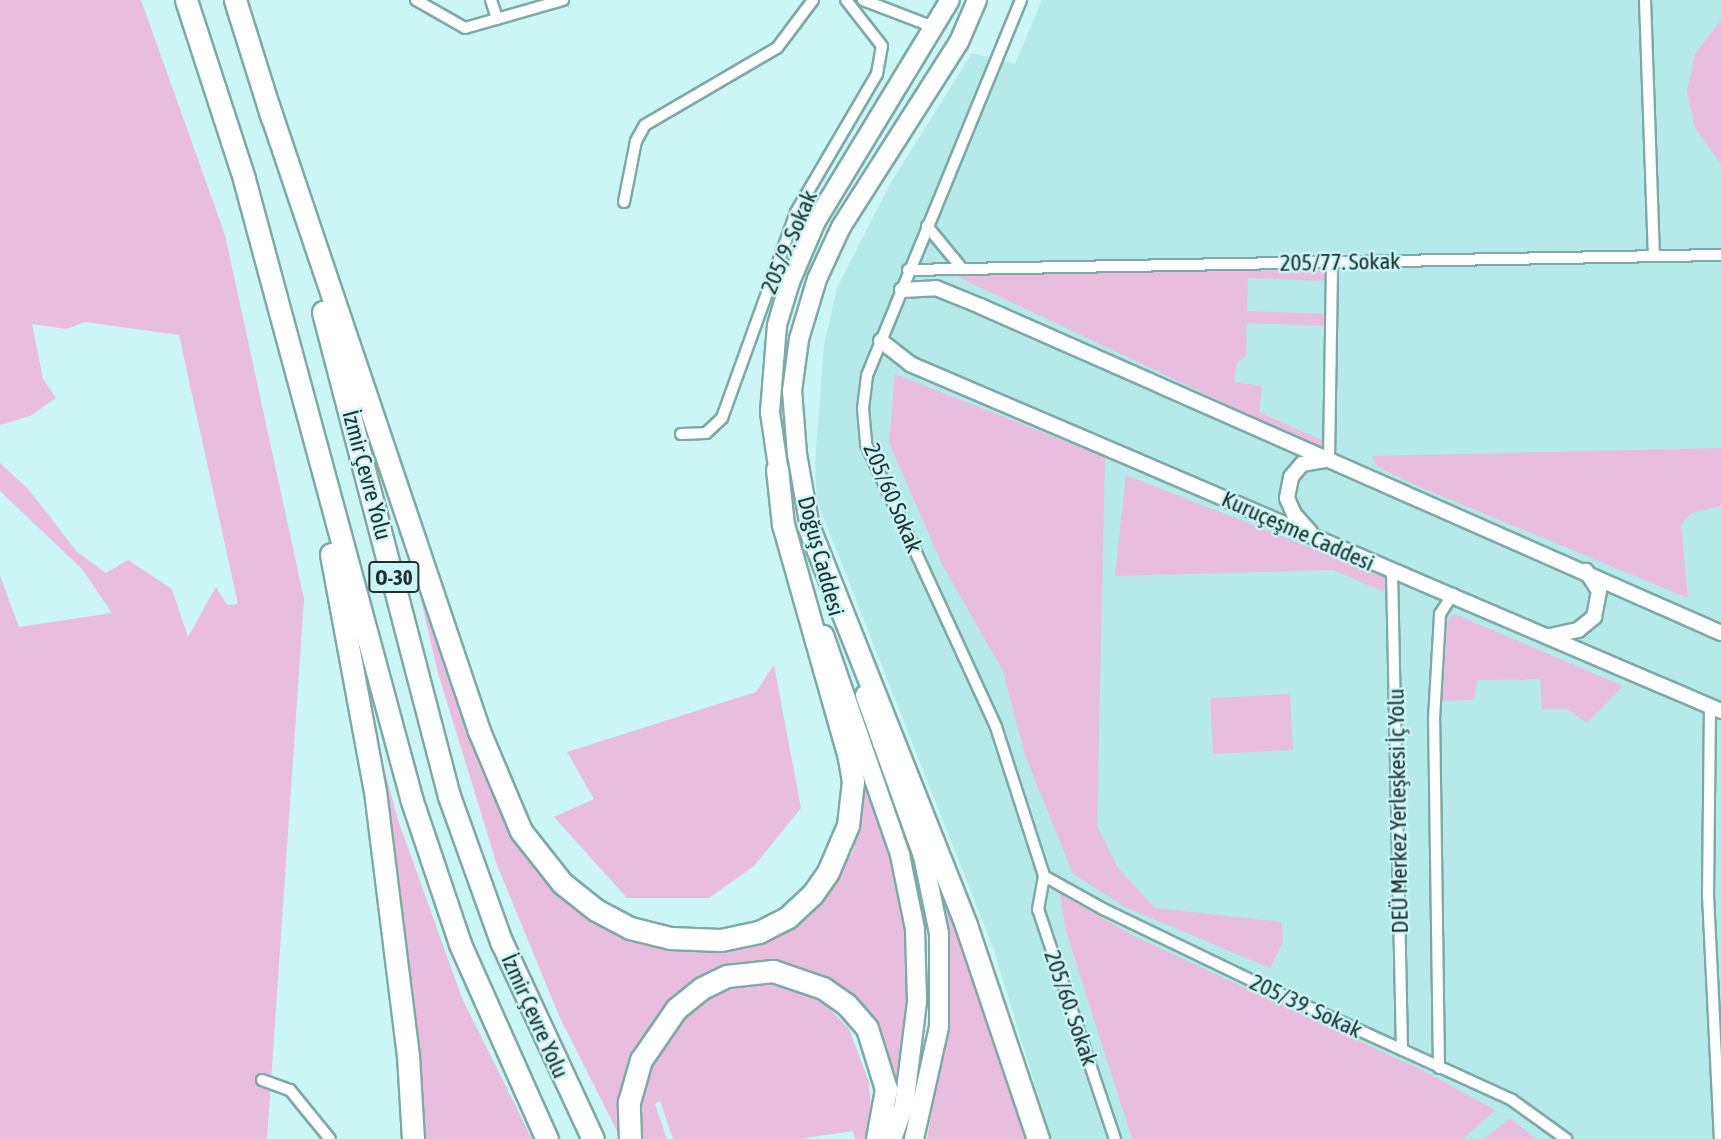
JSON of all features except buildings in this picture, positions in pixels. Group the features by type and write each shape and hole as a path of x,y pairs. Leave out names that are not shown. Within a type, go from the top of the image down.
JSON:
{"highway":[{"name":"İzmir Çevre Yolu","path":"186,0 244,179 307,421 412,801 451,918 502,1046 547,1139"},
{"name":"İzmir Çevre Yolu","path":"234,0 268,105 449,796 501,941 593,1139"},
{"path":"268,105 479,732 521,831 562,883 596,910 630,928 670,938 721,940 759,932 788,917 813,895 828,872 848,825 853,780 848,754 783,526 777,470"},
{"path":"307,421 374,791 408,1055 413,1139"},
{"path":"809,528 966,925 1038,1139"},
{"path":"629,1139 629,1102 641,1060 663,1025 702,988 727,976 773,971 823,988 847,1005 867,1028 887,1088 877,1139"}],"main road":[{"name":"Doğuş Caddesi","path":"892,1139 904,1106 917,1002 915,929 900,855 808,584 777,470 770,412 773,358 790,282 816,221 936,28 950,0"},
{"name":"Doğuş Caddesi","path":"914,1139 939,1027 939,933 923,856 827,593 809,528 792,391 799,339 817,279 841,227 958,43 977,0"}],"street":[{"path":"416,0 465,28 563,0"},
{"path":"491,0 497,19"},
{"path":"624,202 636,141 645,125 776,48 813,0"},
{"name":"205/9. Sokak","path":"681,434 706,433 722,418 796,212 877,74 882,46 846,0"},
{"path":"863,0 936,28"},
{"name":"205/60 Sokak","path":"1021,0 908,270 867,376 863,408 866,444 974,671 1044,876"},
{"path":"1645,0 1654,256"},
{"path":"927,226 960,266"},
{"name":"205/77. Sokak","path":"908,270 960,266 1332,263 1721,255"},
{"path":"1329,458 1332,263"},
{"path":"902,290 936,288 1586,570 1721,633"},
{"name":"Kuruçeşme Caddesi","path":"881,341 910,364 1392,572 1453,594 1716,709"},
{"path":"1316,538 1294,514 1287,498 1291,477 1302,464 1329,458"},
{"path":"1550,636 1578,630 1594,617 1599,591 1586,570"},
{"name":"DEÜ Merkez Yerleşkesi İç Yolu","path":"1392,572 1402,1050"},
{"name":"DEÜ Merkez Yerleşkesi İç Yolu","path":"1440,1068 1434,719 1440,614 1453,594"},
{"path":"1716,709 1708,895 1720,1139"},
{"name":"205/39. Sokak","path":"1044,876 1103,909 1512,1100 1566,1139"},
{"name":"205/60. Sokak","path":"1044,876 1038,909 1115,1139"},
{"path":"262,1080 290,1090 330,1139"}],"shaded area":[{"path":"0,0 141,0 225,235 304,599 267,1139 0,1139 0,576 19,627 112,613 82,569 0,491 0,463 29,490 77,552 106,573 128,560 172,589 188,637 216,587 227,605 238,604 179,335 85,322 66,329 32,324 43,379 56,398 30,416 0,425"},
{"path":"1042,0 1721,0 1721,1139 1051,1139 994,950 817,501 815,464 824,345 837,288 890,184 972,53 1015,64"},
{"path":"1721,20 1721,164 1695,128 1687,91 1695,54"},
{"path":"1328,270 1328,281 1248,278 1247,311 1326,314 1326,326 1247,323 1246,356 1237,362 1234,382 1262,386 1259,412 1324,441 1324,450 952,274"},
{"path":"895,374 1105,457 1097,826 1118,868 1155,908 1281,922 1283,942 1270,968 1125,907 1073,874 1025,755 1003,671 942,564 889,443"},
{"path":"1721,448 1721,506 1691,513 1681,525 1688,598 1415,485 1378,467 1372,456"},
{"path":"1126,475 1387,578 1384,592 1333,570 1115,576"},
{"path":"399,506 498,801 625,934 782,930 825,896 853,852 862,811 862,761 907,906 908,1016 903,1081 895,1103 883,1044 866,1013 745,966 666,1011 621,1139 560,1018 497,865 438,673"},
{"path":"1455,614 1623,686 1587,723 1567,709 1542,709 1540,679 1477,680 1474,700 1442,701 1448,619"},
{"path":"774,665 801,808 754,866 709,898 627,898 554,817 594,799 567,752 756,692"},
{"path":"1290,694 1293,750 1213,754 1210,698"},
{"path":"374,731 398,820 462,998 532,1139 424,1139 419,1053"},
{"path":"931,857 1032,1139 927,1139 947,1025"},
{"path":"1060,894 1134,936 1428,1073 1495,1110 1463,1139 1132,1139 1066,931"},
{"path":"759,983 800,990 825,1004 849,1029 869,1082 871,1116 866,1139 855,1139 853,1131 799,1139 673,1139 660,1101 655,1104 667,1139 638,1139 639,1102 649,1069 689,1012 718,993"},
{"path":"1510,1118 1536,1139 1484,1139"}]}
